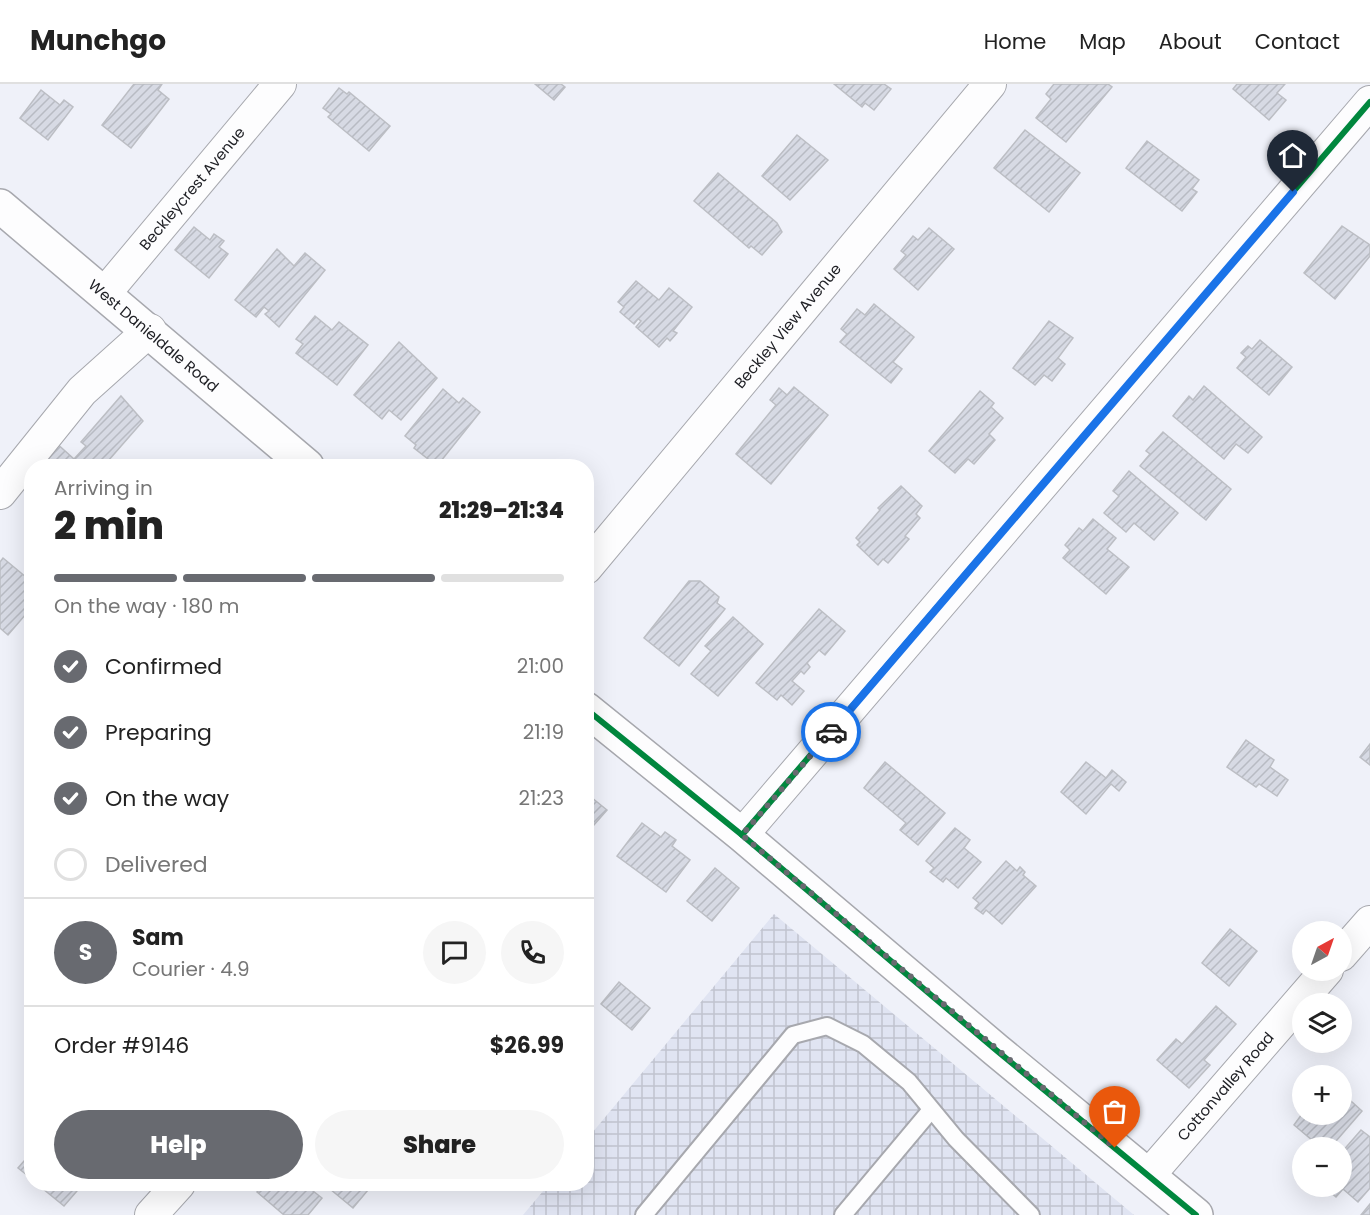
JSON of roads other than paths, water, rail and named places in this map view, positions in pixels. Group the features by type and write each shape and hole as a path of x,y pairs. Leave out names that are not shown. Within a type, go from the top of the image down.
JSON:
{"street":[{"name":"Beckleycrest Avenue","path":"105,293 280,84"},
{"name":"Beckley View Avenue","path":"594,558 990,84"},
{"path":"742,835 1370,102"},
{"name":"West Danieldale Road","path":"0,206 150,330 299,459"},
{"path":"27,459 82,391 150,330"},
{"path":"0,493 24,463"},
{"path":"594,718 742,835 996,1050 1196,1215"},
{"path":"1352,942 1370,922"},
{"name":"Cottonvalley Road","path":"1149,1175 1317,981"},
{"path":"151,1215 173,1191"}],"lane":[{"path":"644,1215 793,1035 827,1026 863,1044 909,1082 956,1140 1031,1215"},
{"path":"843,1215 931,1110"}]}
